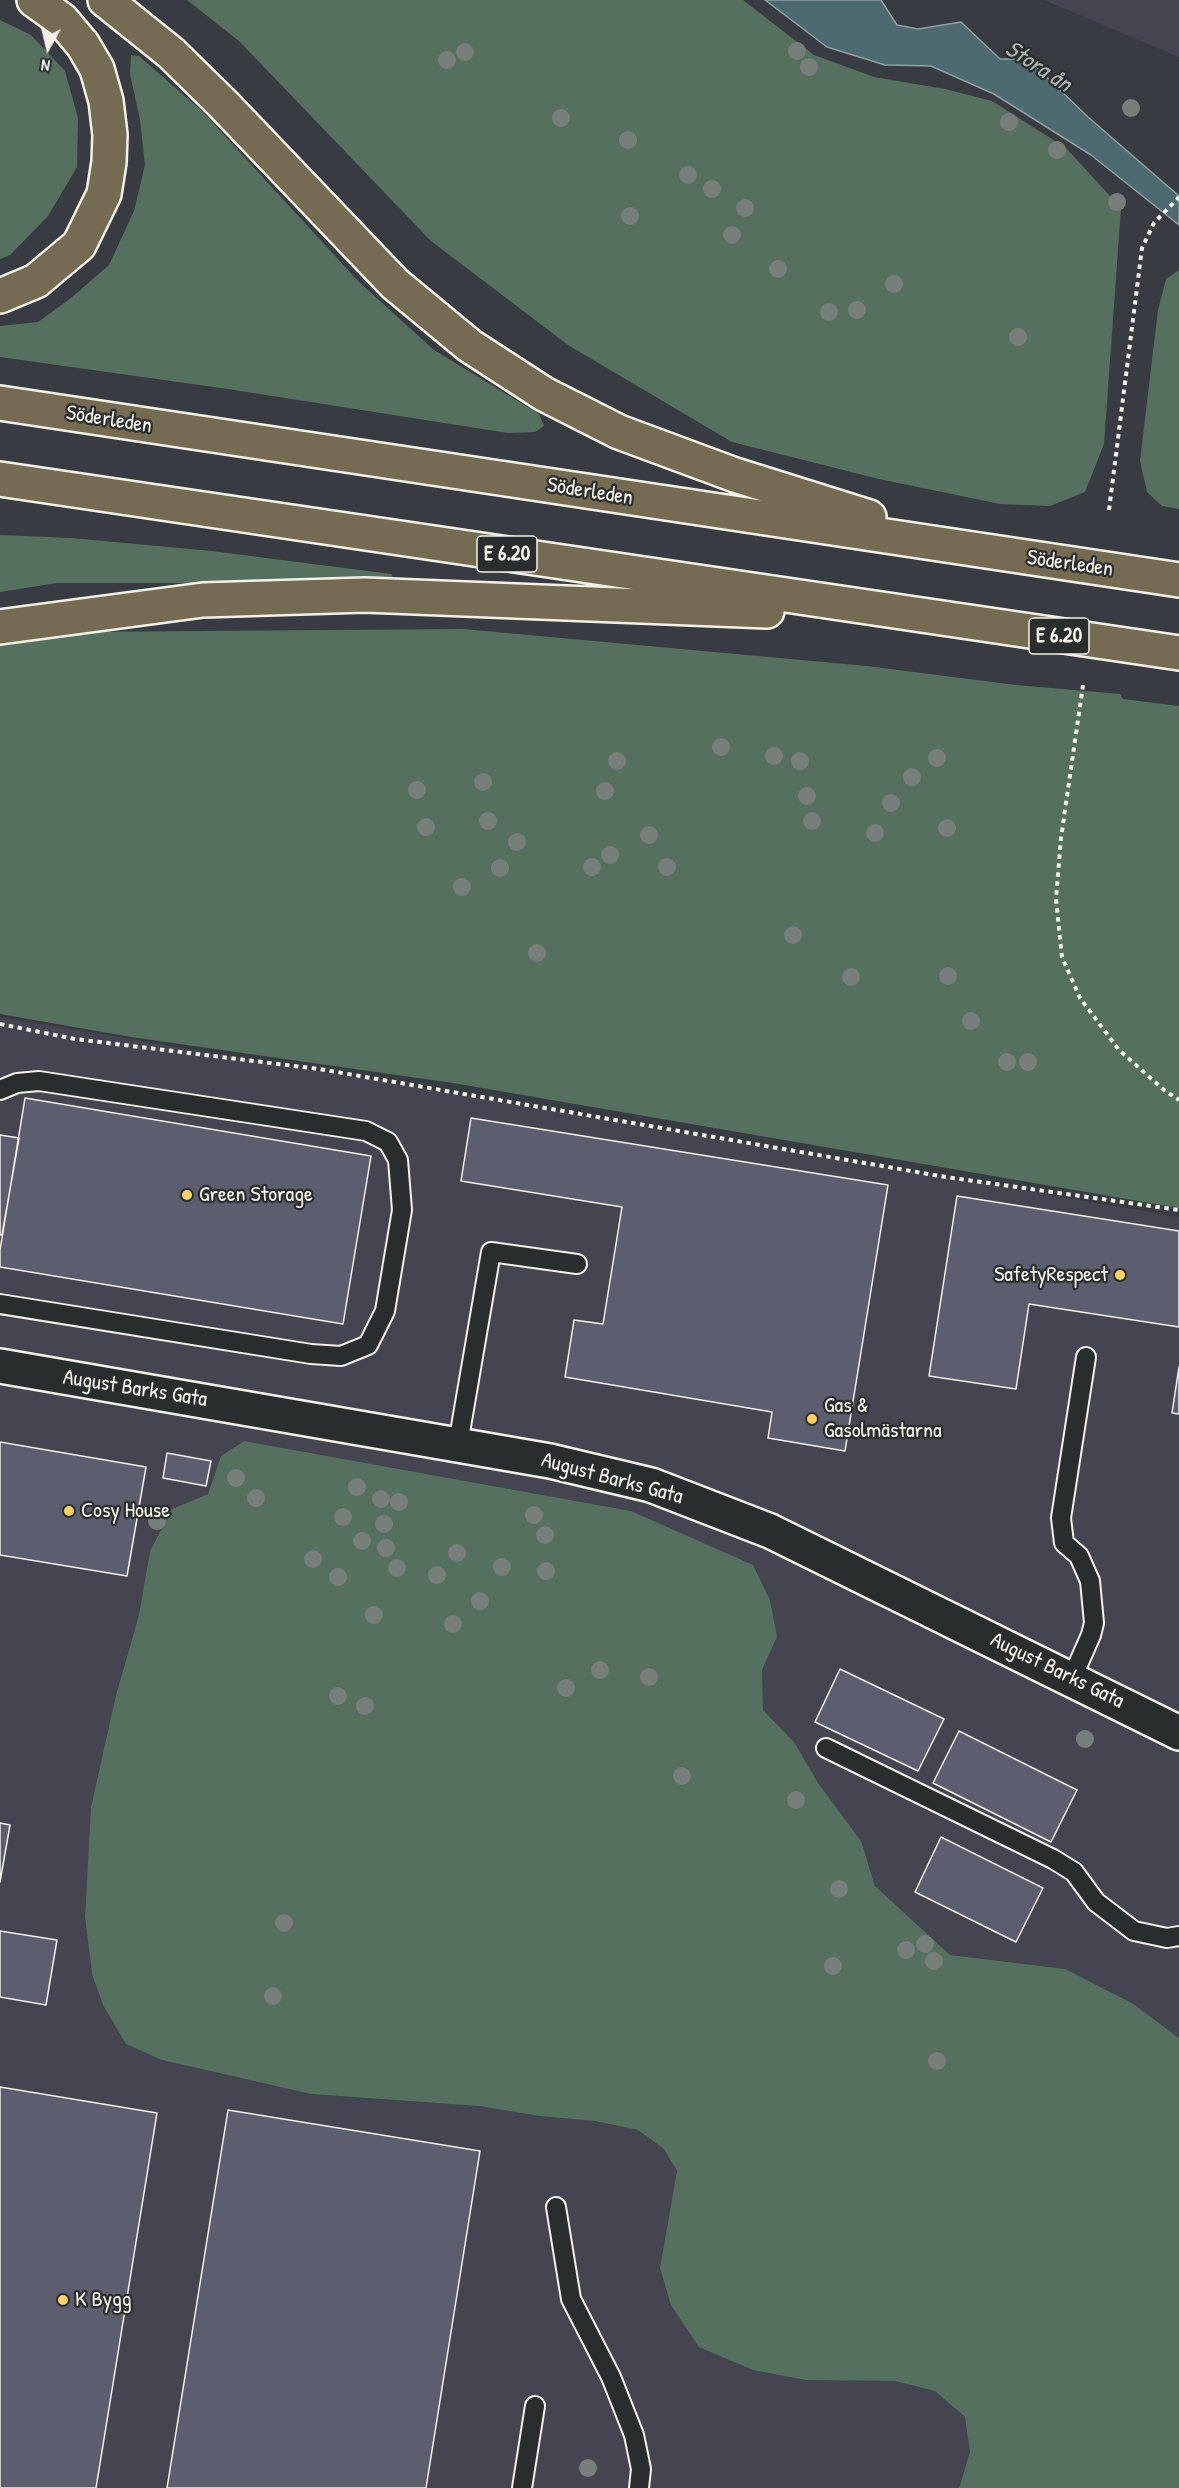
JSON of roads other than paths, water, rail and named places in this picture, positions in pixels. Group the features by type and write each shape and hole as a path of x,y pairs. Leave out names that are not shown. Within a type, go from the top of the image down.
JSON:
{"highway":[{"path":"0,296 36,281 79,245 104,194 110,162 106,101 97,69 83,45 62,20 34,0"},
{"path":"105,0 171,53 222,102 395,284 470,346 544,394 619,432 735,475 964,548"},
{"name":"Söderleden","path":"0,403 1179,580"},
{"name":"E 6.20","path":"0,479 1179,653"},
{"path":"0,627 203,600 365,595 940,618"}],"street":[{"name":"August Barks Gata","path":"0,1366 550,1461 662,1489 770,1531 1072,1678 1179,1733"}],"lane":[{"path":"0,1090 17,1083 39,1081 366,1131 388,1142 398,1160 402,1210 385,1311 368,1345 341,1356 311,1354 0,1304"},
{"path":"458,1444 490,1252 577,1264"},
{"path":"1072,1678 1094,1623 1090,1581 1079,1556 1064,1543 1061,1518 1086,1357"},
{"path":"826,1748 1053,1859 1074,1872 1096,1902 1134,1931 1167,1938 1179,1936"},
{"path":"556,2207 571,2299 611,2377 634,2435 641,2469 639,2488"},
{"path":"522,2488 535,2406"}],"water":[{"path":"765,0 881,0 897,25 918,29 961,22 1000,59 1028,59 1088,117 1179,196 1179,225 1091,155 994,94 931,66 885,65 827,47"}],"place":[{"name":"Green Storage","path":"187,1195"},
{"name":"SafetyRespect","path":"1120,1275"},
{"name":"Gas & Gasolmästarna","path":"812,1419"},
{"name":"Cosy House","path":"69,1511"},
{"name":"K Bygg","path":"63,2300"}],"water label":[{"name":"Stora ån","path":"1038,67"}]}
